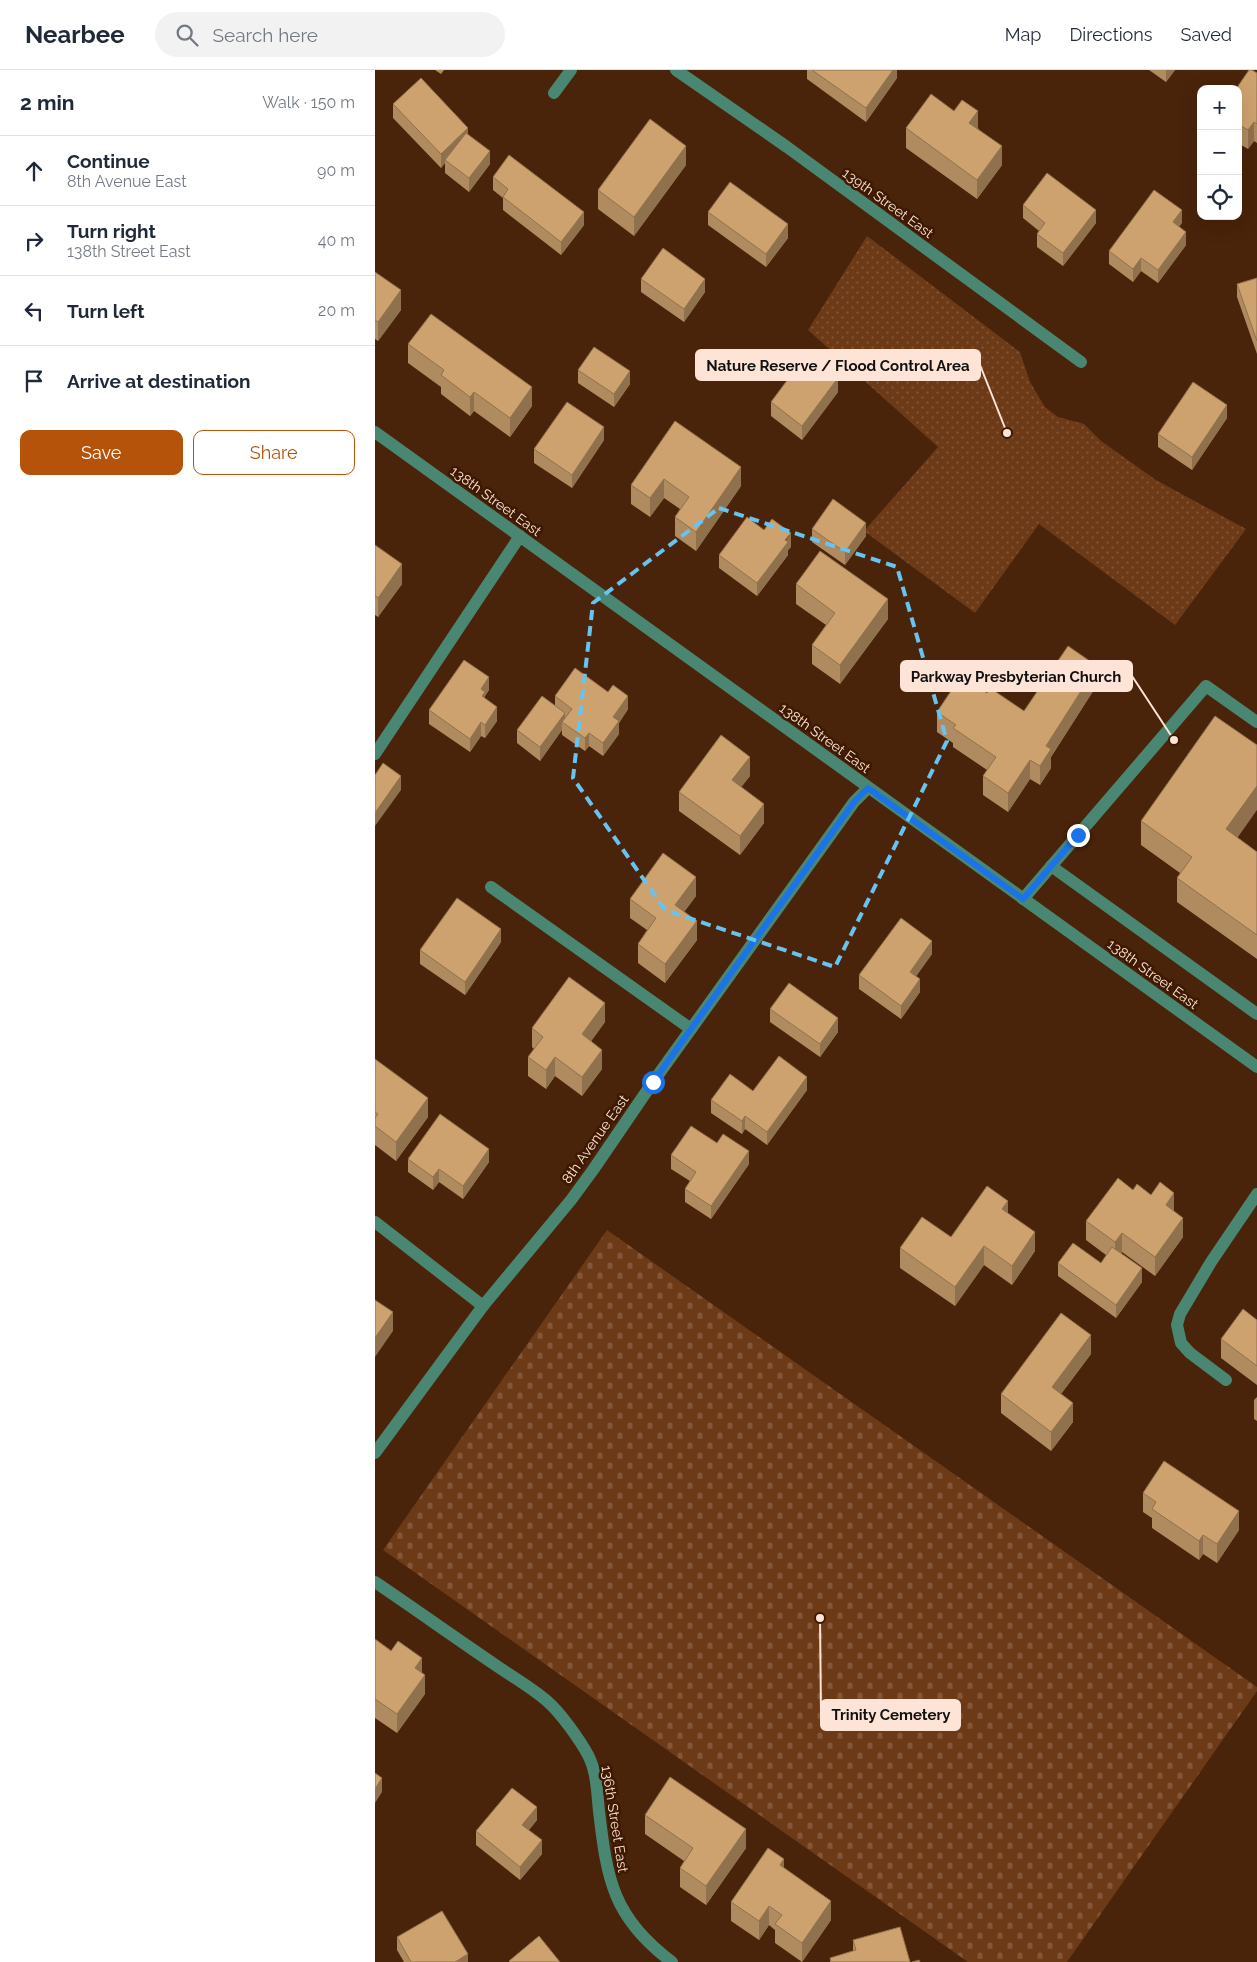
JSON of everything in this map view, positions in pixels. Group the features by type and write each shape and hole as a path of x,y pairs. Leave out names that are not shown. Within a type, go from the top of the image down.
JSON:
{"street":[{"path":"554,93 571,70"},
{"name":"139th Street East","path":"677,70 1081,362"},
{"name":"138th Street East","path":"375,432 1257,1067"},
{"path":"375,754 520,536"},
{"path":"1023,899 1207,686 1257,722"},
{"name":"8th Avenue East","path":"375,1454 483,1306 571,1200 854,802 868,788"},
{"path":"1051,866 1257,1014"},
{"path":"491,887 691,1029"},
{"path":"1226,1380 1190,1353 1181,1343 1177,1325 1180,1314 1207,1269 1257,1194"},
{"path":"375,1222 483,1306"},
{"name":"136th Street East","path":"375,1582 547,1701 570,1729 589,1756 595,1775 609,1880 616,1898 629,1920 646,1940 672,1962"}],"highlighted area":[{"path":"719,508 897,567 947,741 835,967 665,910 573,778 593,603"}],"green space":[{"path":"867,236 1020,352 1030,382 1045,407 1058,417 1084,424 1101,441 1156,480 1246,529 1175,625 1039,524 975,613 864,531 938,447 808,330"},
{"path":"607,1230 1257,1687 1257,1691 1067,1962 968,1962 383,1550"}],"building":[{"path":"812,70 893,70 866,108"},
{"path":"1249,70 1257,73 1257,124 1254,122 1248,130 1242,126 1242,85 1239,85"},
{"path":"421,78 468,128 441,154 393,104"},
{"path":"931,94 954,111 962,100 978,111 969,123 1002,146 977,180 906,128"},
{"path":"650,119 686,146 634,217 598,190"},
{"path":"466,133 490,151 469,178 445,160"},
{"path":"509,155 584,212 561,242 503,197 508,189 493,177"},
{"path":"1047,173 1096,210 1063,253 1037,234 1045,223 1023,205"},
{"path":"730,182 788,224 766,254 708,212"},
{"path":"1154,190 1182,210 1173,222 1186,232 1158,270 1141,258 1133,269 1109,251"},
{"path":"663,248 705,279 684,309 641,279"},
{"path":"375,272 401,290 378,322 375,320"},
{"path":"1257,278 1257,341 1237,284"},
{"path":"431,314 532,387 510,418 474,392 470,397 441,375 444,370 408,344"},
{"path":"594,347 630,371 614,394 578,370"},
{"path":"806,355 838,378 802,426 771,402"},
{"path":"1193,382 1227,405 1192,457 1158,434"},
{"path":"567,402 604,427 572,475 534,449"},
{"path":"675,421 741,467 696,532 675,517 689,497 664,479 650,498 631,485"},
{"path":"833,499 866,523 845,552 812,529"},
{"path":"747,517 764,530 772,519 791,533 785,540 788,542 757,583 719,555"},
{"path":"375,545 402,564 378,598 375,595"},
{"path":"820,551 888,599 840,665 812,645 835,613 796,584"},
{"path":"1068,646 1097,666 1046,746 1051,749 1040,766 1030,760 1008,793 983,776 996,757 953,728 956,725 937,712 961,676 987,693 990,688 1024,711"},
{"path":"464,660 489,677 481,689 485,692 482,696 497,707 485,725 481,722 470,739 429,710"},
{"path":"575,668 608,692 613,685 628,696 613,717 619,721 603,743 589,733 585,738 562,722 572,709 555,696"},
{"path":"542,696 565,713 540,747 517,730"},
{"path":"1215,716 1257,745 1257,786 1226,829 1257,852 1257,935 1177,878 1192,857 1141,821"},
{"path":"721,735 750,757 732,780 764,804 740,836 679,792"},
{"path":"383,763 401,776 375,813 375,775"},
{"path":"663,853 696,877 675,905 697,921 665,964 638,944 656,918 630,899"},
{"path":"457,898 501,929 465,982 420,950"},
{"path":"901,918 932,941 910,972 920,979 901,1006 859,975"},
{"path":"569,977 605,1003 582,1034 602,1050 582,1077 555,1057 546,1070 528,1057 543,1037 532,1028"},
{"path":"789,983 838,1018 820,1044 770,1009"},
{"path":"779,1056 807,1077 767,1132 745,1116 742,1121 711,1100 730,1074 753,1091"},
{"path":"375,1059 428,1098 396,1142 375,1126 375,1118 378,1114 375,1112"},
{"path":"440,1114 489,1149 463,1186 439,1169 433,1177 408,1159"},
{"path":"691,1126 717,1143 723,1134 749,1151 711,1206 685,1189 696,1172 671,1155"},
{"path":"1118,1178 1133,1190 1137,1184 1151,1195 1160,1182 1174,1193 1166,1205 1183,1218 1155,1257 1122,1233 1115,1242 1086,1221"},
{"path":"987,1186 1008,1201 1002,1209 1035,1232 1012,1266 984,1246 955,1287 900,1248 922,1217 951,1237"},
{"path":"1073,1243 1101,1263 1112,1247 1142,1268 1116,1305 1058,1263"},
{"path":"375,1300 393,1312 375,1338"},
{"path":"1243,1309 1257,1320 1257,1366 1221,1339"},
{"path":"1061,1313 1091,1335 1052,1387 1073,1403 1051,1432 1001,1394"},
{"path":"1164,1461 1239,1511 1217,1544 1203,1535 1199,1541 1152,1509 1156,1502 1143,1493"},
{"path":"375,1639 391,1651 398,1641 422,1658 415,1668 425,1675 397,1714 375,1699"},
{"path":"375,1773 382,1778 375,1789"},
{"path":"670,1777 746,1829 706,1886 680,1868 693,1848 645,1815"},
{"path":"512,1788 537,1807 522,1825 542,1840 520,1867 476,1831"},
{"path":"768,1848 784,1859 780,1865 831,1901 802,1943 775,1924 782,1915 769,1906 759,1921 731,1902"},
{"path":"442,1911 468,1954 455,1962 411,1962 397,1937"},
{"path":"900,1927 910,1962 831,1962 830,1958 856,1950 853,1940"},
{"path":"539,1936 560,1962 509,1961"}],"place":[{"name":"Nature Reserve / Flood Control Area","path":"1007,433"},
{"name":"Parkway Presbyterian Church","path":"1174,740"},
{"name":"Trinity Cemetery","path":"820,1618"}],"route":[{"path":"653,1082 854,802 868,788 1023,899 1078,835"}]}
